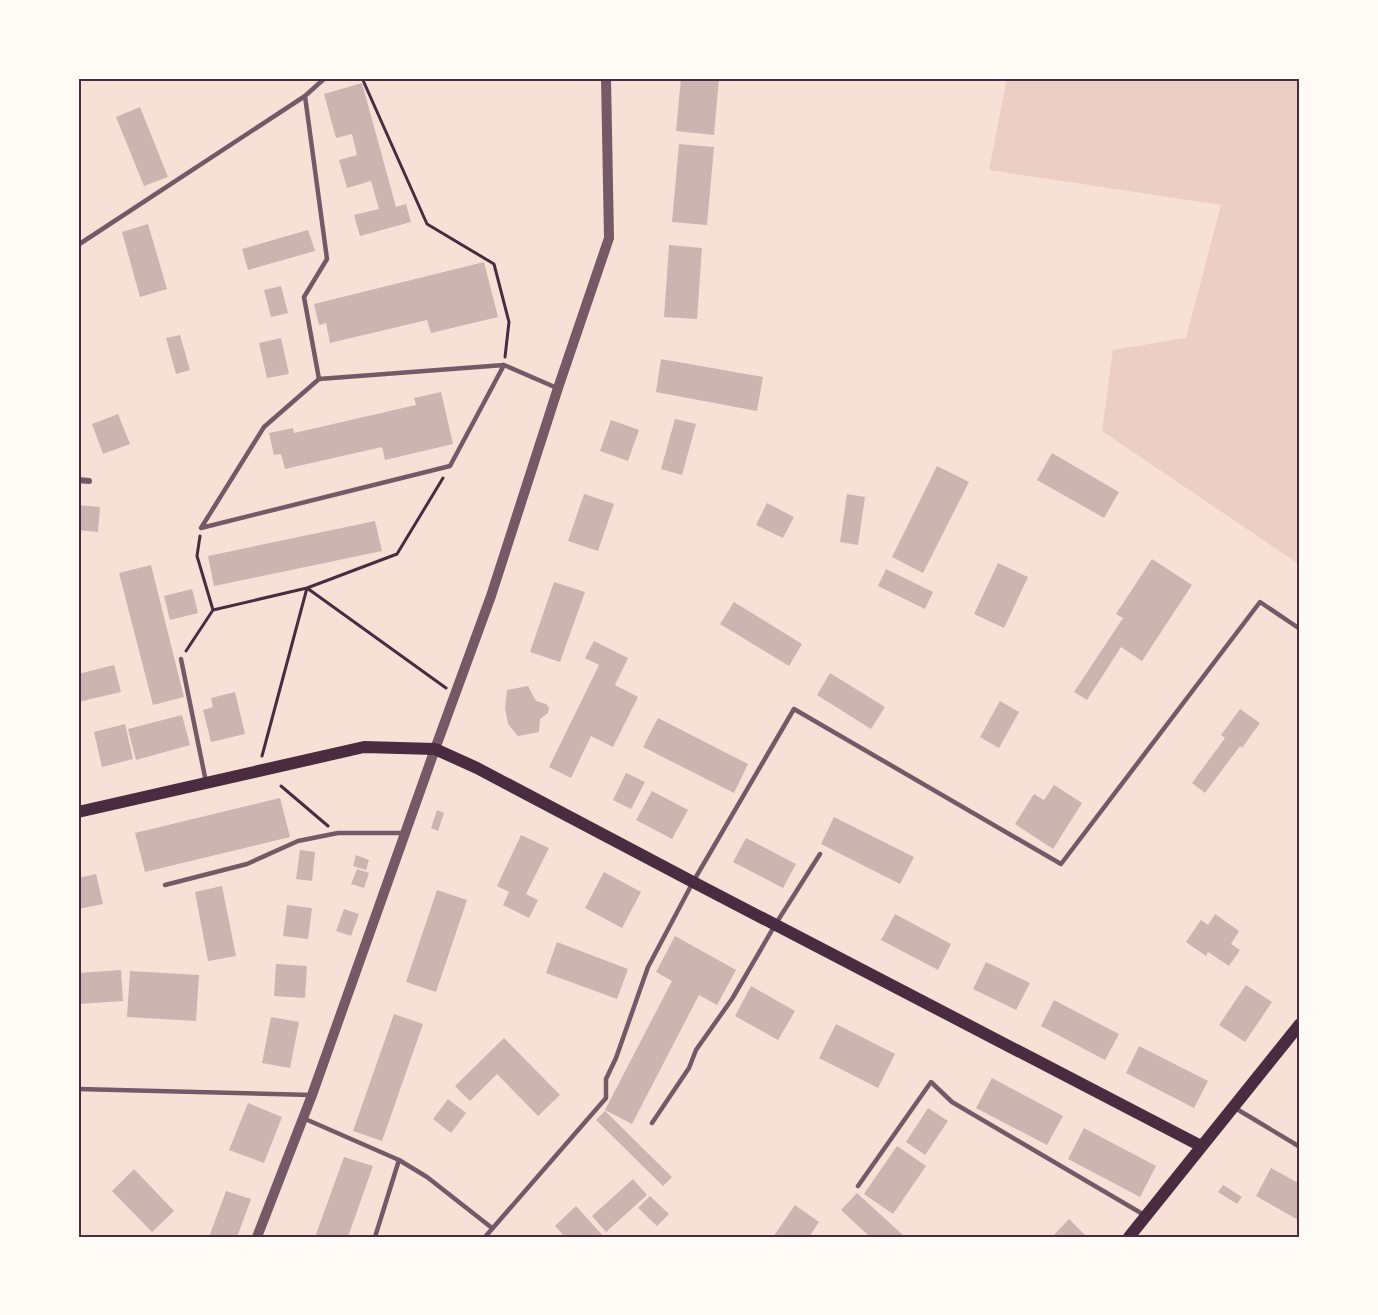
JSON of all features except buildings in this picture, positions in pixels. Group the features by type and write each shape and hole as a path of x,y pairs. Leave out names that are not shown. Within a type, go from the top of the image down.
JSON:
{"main road":[{"path":"78,812 364,747 435,749 477,768 1201,1146"},
{"path":"1129,1237 1300,1024"}],"street":[{"path":"257,1237 312,1095 491,596 609,238 606,78"},
{"path":"78,480 88,481"}],"lane":[{"path":"78,245 304,96 325,78"},
{"path":"304,96 327,259 304,297 319,379"},
{"path":"201,528 450,466 504,365"},
{"path":"201,528 264,427 319,379 504,365 558,388"},
{"path":"485,1237 606,1098 606,1079 616,1058 648,967 693,882 794,709 1061,864 1260,602 1300,629"},
{"path":"181,659 206,783"},
{"path":"165,885 248,864 298,841 338,833 405,833"},
{"path":"652,1123 689,1068 696,1050 732,999 820,854"},
{"path":"858,1186 931,1082 951,1102 1146,1216"},
{"path":"78,1089 312,1095"},
{"path":"1233,1107 1300,1147"},
{"path":"303,1118 399,1161 427,1177 492,1228"},
{"path":"375,1237 399,1161"}],"path":[{"path":"362,78 426,224 494,264 508,322 504,365"},
{"path":"181,659 213,610 307,588 397,554 450,466"},
{"path":"201,528 197,556 213,610"},
{"path":"307,588 454,694"},
{"path":"258,770 307,588"},
{"path":"282,786 338,833"}],"shaded area":[{"path":"1007,78 1300,78 1300,565 1102,431 1113,350 1186,338 1221,205 989,170"}]}
